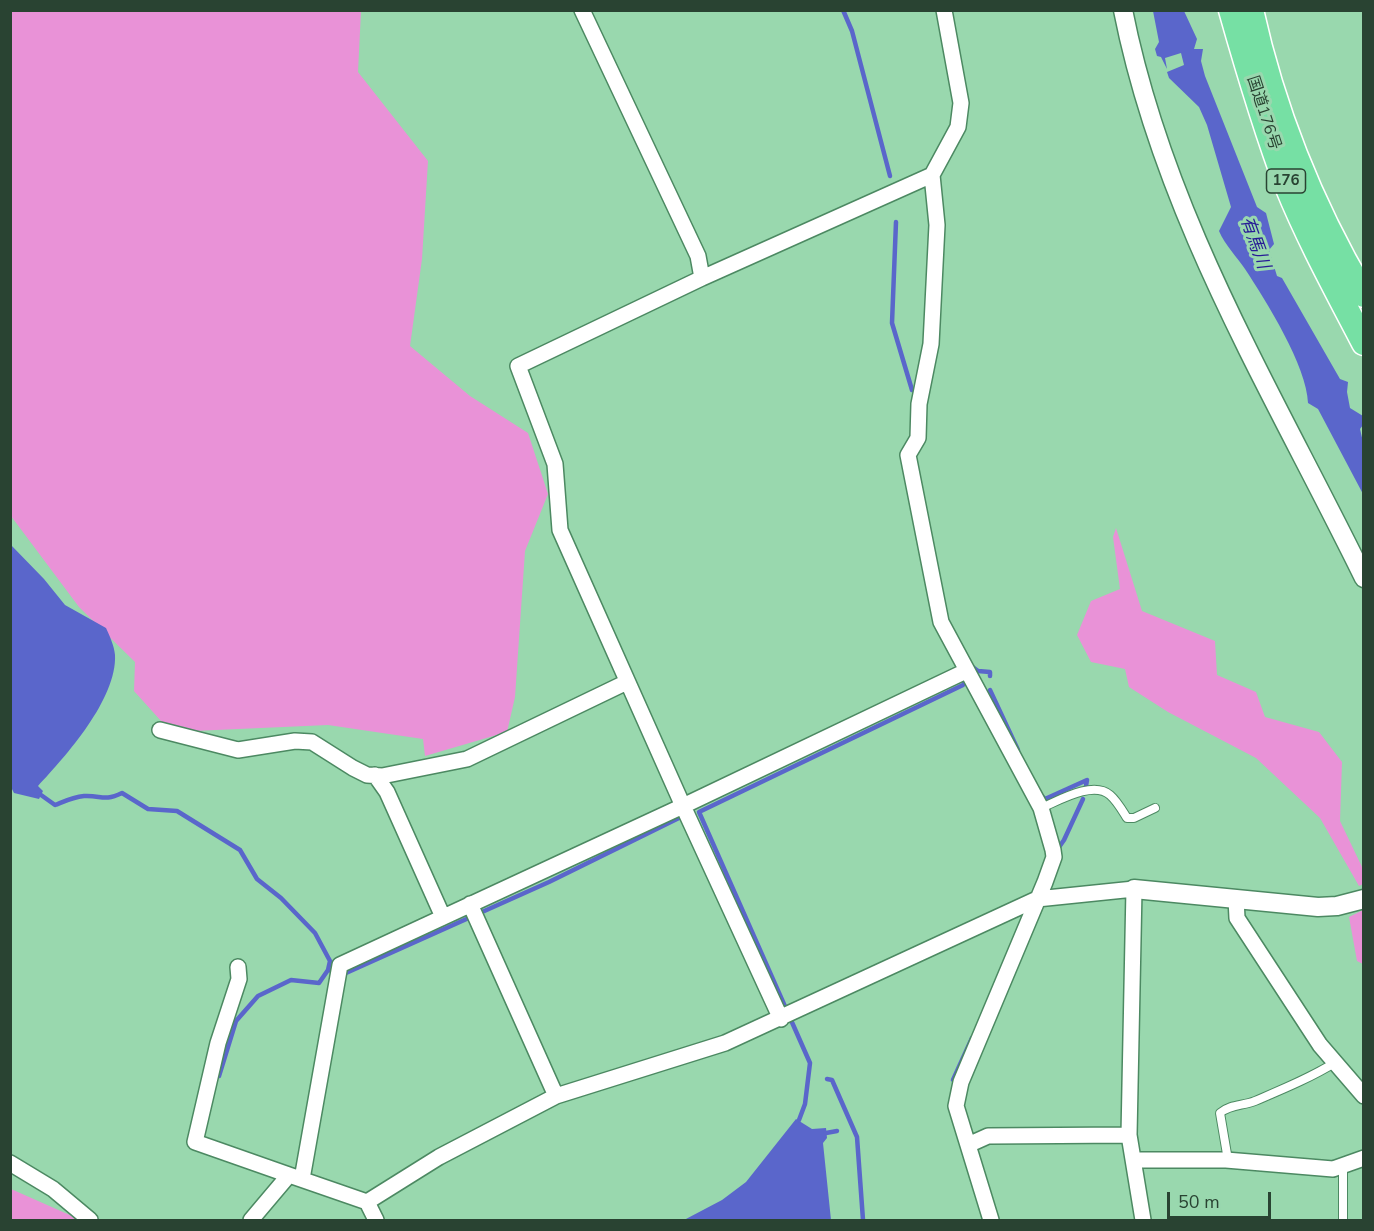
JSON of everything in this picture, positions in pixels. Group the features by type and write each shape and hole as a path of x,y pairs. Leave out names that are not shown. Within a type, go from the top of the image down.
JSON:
{"highway":[{"name":"国道176号","path":"1231,10 1258,104 1287,186 1314,248 1364,343"},
{"name":"国道176号","path":"1251,10 1279,112 1314,198 1364,295"}],"street":[{"path":"582,10 698,256 702,278"},
{"path":"944,10 960,103 957,127 932,175 937,225 931,344 919,404 918,438 908,455 941,622 1041,808 1054,853 961,1082 956,1106 972,1143 991,1221"},
{"path":"1124,10 1154,128 1191,233 1239,334 1364,578"},
{"path":"781,1019 560,530 555,465 518,366 702,278 932,175"},
{"path":"251,1221 295,1177 340,964 967,674"},
{"path":"160,730 238,750 295,741 312,742 353,768 375,776 467,759 627,682"},
{"path":"375,776 387,792 443,917"},
{"path":"1134,889 1129,1135 1143,1221"},
{"path":"367,1202 439,1156 556,1096 725,1043 1037,899 1134,889 1318,907 1337,906 1364,899"},
{"path":"1236,899 1237,918 1320,1045 1364,1096"},
{"path":"470,904 556,1096"},
{"path":"238,967 239,980 218,1043 195,1142 367,1202 376,1221"},
{"path":"972,1143 988,1136 1129,1135"},
{"path":"1133,1160 1227,1160 1333,1169 1364,1158"},
{"path":"10,1163 53,1189 90,1221"}],"lane":[{"path":"1041,808 1071,795 1093,790 1110,795 1127,818 1134,818 1155,808"},
{"path":"1227,1160 1220,1113 1228,1107 1254,1101 1287,1089 1336,1062"},
{"path":"1342,1166 1343,1221"}],"shaded area":[{"path":"11,11 361,11 358,72 428,161 422,259 410,346 470,396 528,433 548,494 525,551 515,697 507,732 425,756 423,739 328,725 171,732 134,691 135,662 79,607 11,516"},
{"path":"1116,528 1142,611 1215,641 1217,675 1256,692 1265,717 1319,732 1342,762 1340,821 1363,869 1363,884 1359,886 1320,818 1256,758 1168,712 1129,687 1125,669 1091,662 1077,635 1091,601 1120,589 1113,537"},
{"path":"1363,910 1363,964 1357,961 1349,917"},
{"path":"11,1189 81,1220 11,1220"}],"water":[{"name":"有馬川","path":"1153,11 1184,11 1197,39 1194,49 1203,49 1201,61 1205,76 1257,207 1266,213 1274,244 1269,250 1277,276 1282,278 1340,379 1348,382 1350,408 1363,416 1363,425 1360,429 1363,442 1363,494 1318,409 1308,403 1301,371 1284,334 1254,282 1219,231 1231,207 1207,125 1199,107 1169,78 1167,72 1184,65 1181,53 1165,58 1167,69 1161,57 1157,56 1155,49 1159,42"},
{"path":"11,545 65,605 106,628 115,655 108,690 99,708 75,743 38,786 43,791 39,799 14,793 11,787"},
{"path":"796,1119 812,1129 826,1128 827,1138 823,1143 831,1220 684,1220 722,1200 746,1182"}],"waterway":[{"path":"843,10 852,31 890,176"},
{"path":"896,222 892,323 912,390"},
{"path":"970,665 978,671 990,672 990,676"},
{"path":"799,1120 805,1104 810,1063 699,812 963,685 967,678"},
{"path":"990,690 1018,750"},
{"path":"1041,795 1045,799 1087,780 1086,786"},
{"path":"41,795 55,805 80,797 106,798 122,793 148,809 177,811 240,850 257,879 281,898 315,933 330,961 328,970"},
{"path":"1057,850 1083,799"},
{"path":"219,1076 236,1021 258,996 291,980 319,983 328,970 346,973 549,882 683,816"},
{"path":"953,1080 972,1038"},
{"path":"827,1079 832,1080 857,1137 863,1220"},
{"path":"826,1133 837,1131"}]}
